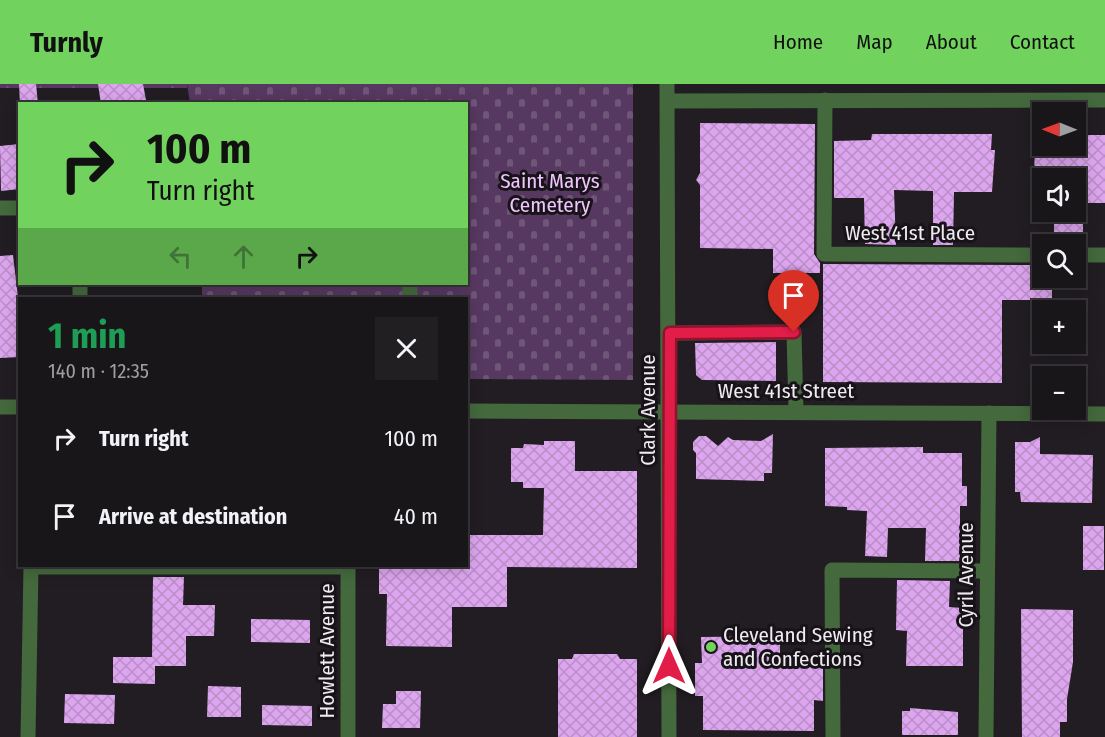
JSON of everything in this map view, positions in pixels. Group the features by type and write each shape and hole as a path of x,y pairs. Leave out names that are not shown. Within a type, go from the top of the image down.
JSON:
{"street":[{"name":"Clark Avenue","path":"667,84 670,333 669,737"},
{"name":"West 41st Place","path":"825,100 824,254 1032,255"},
{"path":"668,101 1105,100"},
{"path":"0,208 18,208"},
{"path":"1086,255 1105,255"},
{"path":"670,333 794,332 796,412"},
{"path":"0,407 18,407"},
{"name":"West 41st Street","path":"468,411 1105,414"},
{"name":"Cyril Avenue","path":"986,737 989,413"},
{"path":"28,737 31,567"},
{"name":"Howlett Avenue","path":"348,567 348,737"},
{"path":"834,737 832,570 986,571"}],"green space":[{"path":"0,84 187,84 187,88 0,88"},
{"name":"Saint Marys Cemetery","path":"187,84 633,84 633,380 468,379 468,297 202,297 202,285 468,285 468,102 190,102"}],"building":[{"path":"19,84 36,84 38,102 20,102"},
{"path":"98,84 143,84 146,100 101,102"},
{"path":"700,123 815,124 814,254 820,263 820,273 773,273 773,249 700,248 700,185 696,180 700,173"},
{"path":"872,134 992,134 991,150 995,150 992,192 954,192 953,245 933,245 933,191 894,190 896,245 865,244 864,198 834,198 834,141 871,140"},
{"path":"1086,135 1105,135 1105,203 1086,203 1086,168 1034,168 1035,156 1086,156"},
{"path":"18,144 18,189 1,191 0,146"},
{"path":"1054,222 1083,222 1083,234 1054,234"},
{"path":"13,255 18,297 18,357 0,358 0,256"},
{"path":"823,264 1032,265 1032,288 1052,288 1052,300 1002,300 1002,383 823,382"},
{"path":"776,342 776,381 702,380 696,375 695,343"},
{"path":"773,434 772,473 764,473 764,481 696,479 696,453 693,450 693,442 699,436 706,436 718,446 728,437 733,440 761,441"},
{"path":"1040,437 1040,454 1093,455 1092,503 1021,502 1020,492 1015,492 1015,442 1030,442"},
{"path":"544,441 575,441 575,471 637,471 637,568 507,567 507,607 452,607 452,647 386,646 387,594 379,594 379,567 468,567 468,535 543,535 544,488 523,488 523,482 511,482 511,448 523,448 524,444 544,445"},
{"path":"923,447 923,453 962,453 962,486 967,486 967,506 960,506 960,561 925,561 926,528 888,528 887,557 865,556 867,511 825,506 825,448"},
{"path":"1083,526 1104,526 1104,570 1083,570"},
{"path":"153,577 184,577 183,605 215,605 214,636 186,636 186,666 155,666 155,684 113,683 113,657 152,657"},
{"path":"897,580 950,581 949,607 963,608 963,666 906,666 907,631 896,630"},
{"path":"1021,609 1073,610 1073,662 1067,699 1067,722 1060,722 1060,737 1022,737"},
{"path":"251,619 310,620 310,643 251,642"},
{"path":"777,636 777,643 780,643 780,664 823,664 823,701 814,700 814,731 703,730 703,696 695,696 695,663 702,663 701,637"},
{"path":"574,654 617,654 620,659 637,659 637,737 558,737 558,659 572,659"},
{"path":"208,686 241,687 241,717 207,717"},
{"path":"396,691 421,691 420,728 382,728 383,704 396,704"},
{"path":"65,694 115,695 114,724 64,723"},
{"path":"262,705 312,706 312,726 262,725"},
{"path":"910,708 958,712 958,735 902,735 902,711 910,711"}],"place":[{"name":"Cleveland Sewing and Confections","path":"711,647"}],"route":[{"path":"669,666 670,333 794,332"}]}
